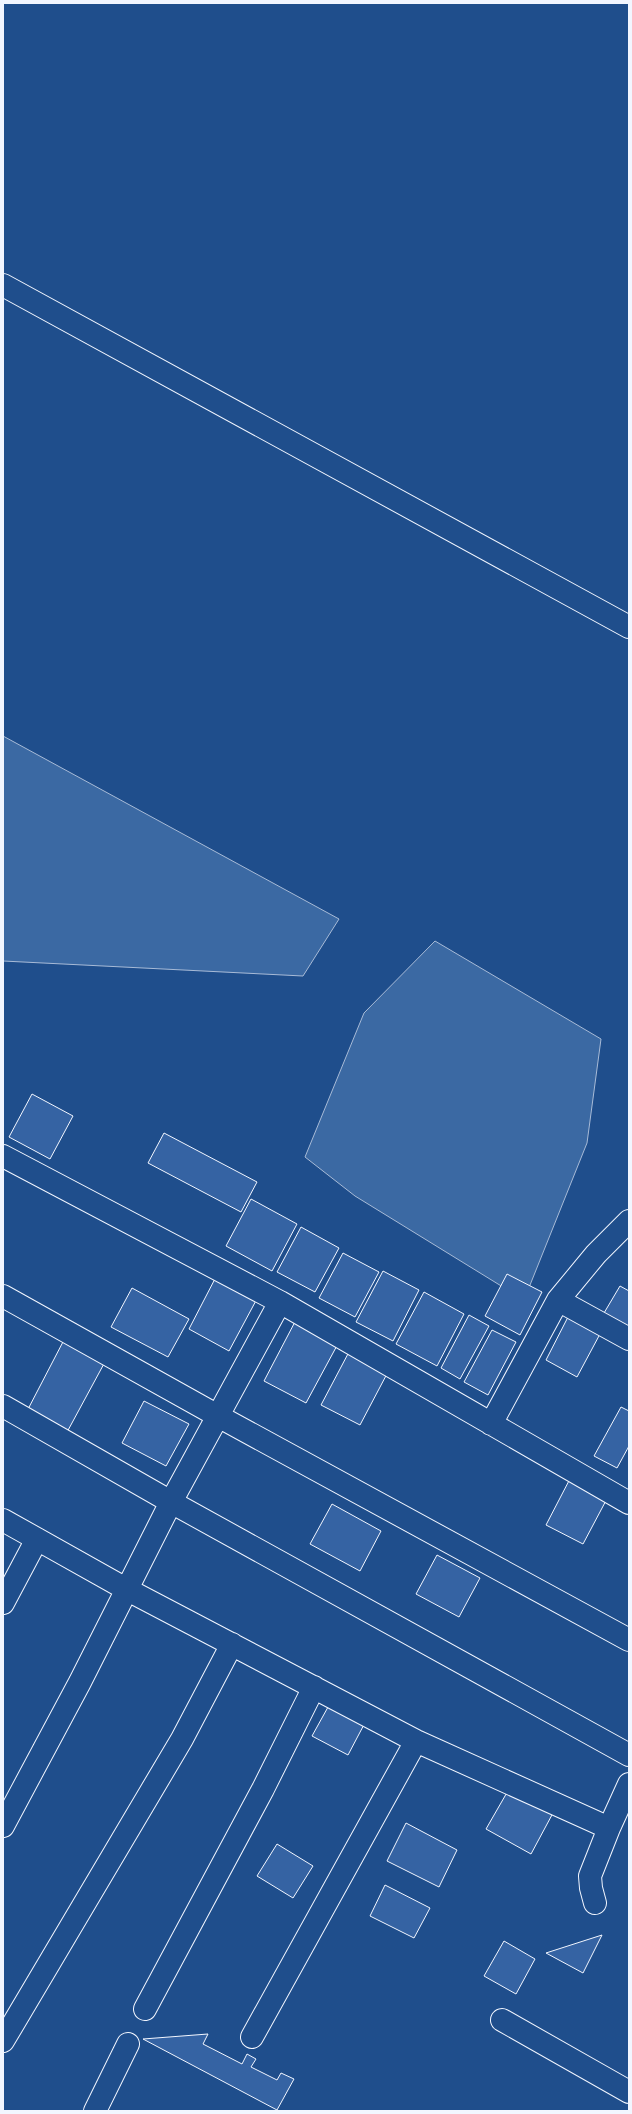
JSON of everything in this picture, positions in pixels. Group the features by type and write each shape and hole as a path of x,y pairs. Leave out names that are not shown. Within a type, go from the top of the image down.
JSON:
{"street":[{"path":"3,285 629,627"},
{"path":"3,1156 280,1302 629,1503"},
{"path":"491,1424 558,1300 596,1254 629,1221"},
{"path":"3,1296 218,1416 629,1640"},
{"path":"558,1300 629,1339"},
{"path":"3,1826 80,1682 171,1502 280,1302"},
{"path":"3,1406 171,1502 629,1756"},
{"path":"3,1520 126,1589 416,1741 609,1828"},
{"path":"3,1603 38,1539"},
{"path":"3,2041 182,1739 232,1644"},
{"path":"145,2009 263,1789 314,1687"},
{"path":"252,2037 416,1741"},
{"path":"595,1903 590,1888 590,1876 609,1828 629,1784"},
{"path":"502,2020 629,2092"},
{"path":"95,2111 128,2044"}],"water":[{"path":"3,736 339,919 303,976 3,961"},
{"path":"435,941 601,1039 587,1143 524,1300 355,1196 305,1157 364,1013"}],"building":[{"path":"32,1094 73,1116 50,1159 9,1137"},
{"path":"164,1133 257,1182 241,1212 148,1163"},
{"path":"251,1199 297,1224 272,1271 226,1246"},
{"path":"301,1227 339,1248 315,1292 277,1272"},
{"path":"343,1253 379,1272 355,1317 319,1298"},
{"path":"383,1271 419,1290 393,1341 356,1322"},
{"path":"218,1273 259,1295 229,1351 189,1329"},
{"path":"507,1274 542,1292 520,1335 485,1316"},
{"path":"620,1286 629,1291 629,1327 604,1313"},
{"path":"132,1288 189,1319 168,1357 111,1327"},
{"path":"424,1292 464,1314 437,1366 396,1344"},
{"path":"469,1315 489,1326 460,1379 441,1368"},
{"path":"568,1317 600,1334 577,1377 546,1360"},
{"path":"297,1318 340,1340 306,1403 264,1381"},
{"path":"492,1330 516,1342 488,1395 464,1382"},
{"path":"65,1338 106,1360 66,1434 26,1413"},
{"path":"350,1350 389,1370 360,1425 321,1405"},
{"path":"144,1401 189,1424 166,1466 122,1443"},
{"path":"621,1407 629,1411 629,1446 617,1468 594,1456"},
{"path":"573,1473 610,1493 583,1544 546,1525"},
{"path":"332,1504 381,1531 360,1571 310,1544"},
{"path":"437,1555 480,1578 459,1617 416,1594"},
{"path":"333,1698 368,1717 348,1755 312,1736"},
{"path":"509,1789 553,1813 531,1854 486,1829"},
{"path":"406,1823 457,1850 439,1887 387,1861"},
{"path":"277,1844 313,1866 293,1898 257,1876"},
{"path":"385,1885 430,1908 414,1938 370,1916"},
{"path":"602,1935 583,1973 546,1953"},
{"path":"504,1941 535,1959 516,1994 484,1976"},
{"path":"208,2034 203,2044 242,2064 247,2054 256,2059 251,2067 277,2080 281,2073 294,2079 277,2110 143,2039"}]}
